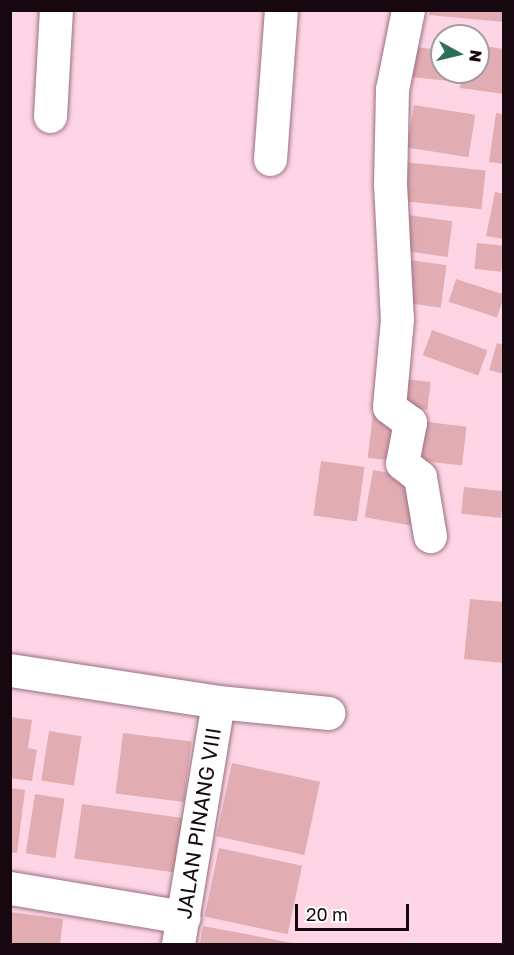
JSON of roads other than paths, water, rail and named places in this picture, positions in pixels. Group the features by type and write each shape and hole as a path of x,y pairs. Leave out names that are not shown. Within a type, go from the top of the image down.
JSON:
{"street":[{"path":"50,116 56,10"},
{"path":"270,159 281,10"},
{"path":"408,10 392,89 390,183 398,319 389,407 410,423 402,463 420,477 430,536"},
{"path":"10,670 218,702 328,713"},
{"name":"JALAN PINANG VIII","path":"181,931 218,702"},
{"path":"10,888 181,931"}]}
